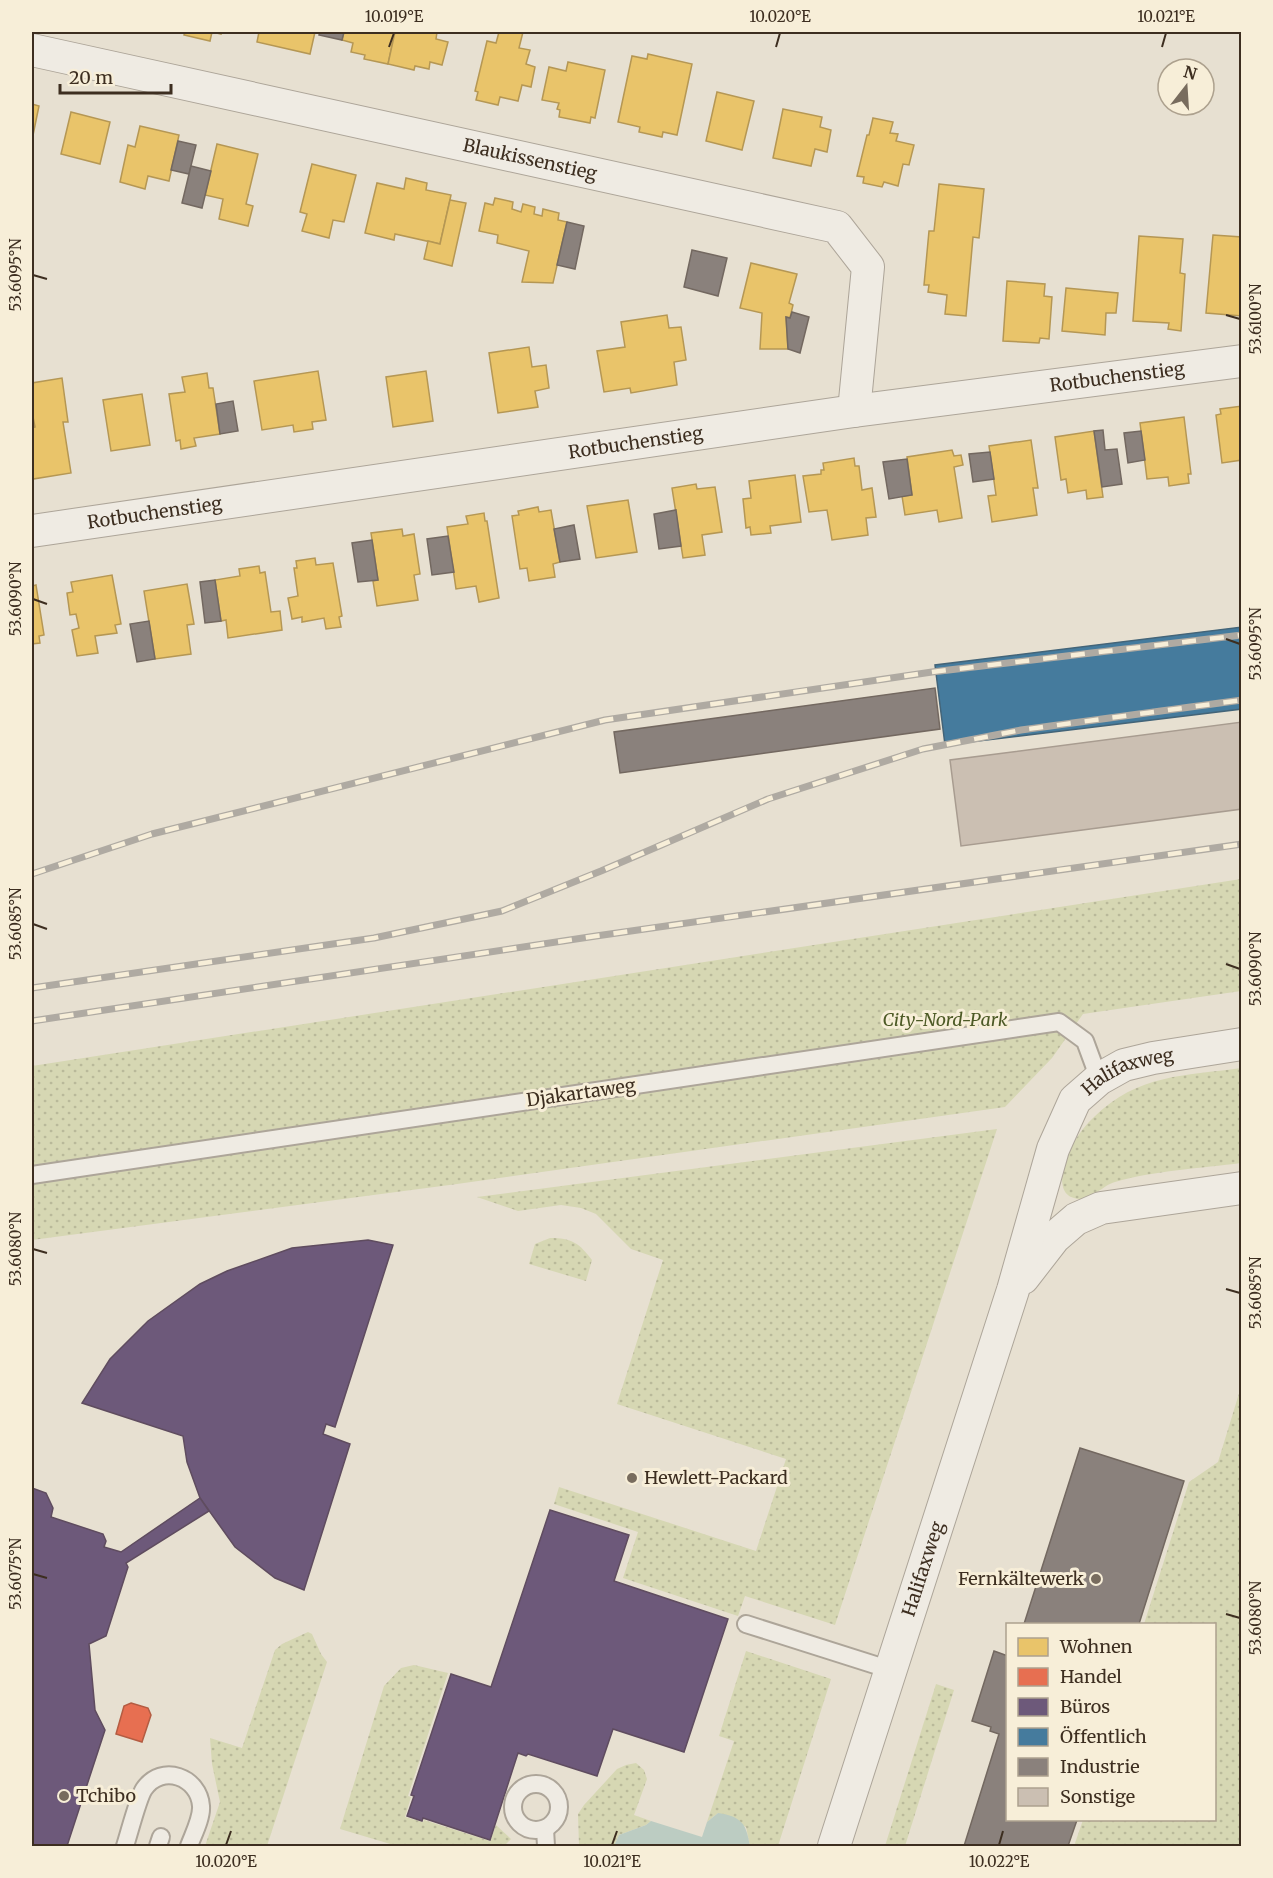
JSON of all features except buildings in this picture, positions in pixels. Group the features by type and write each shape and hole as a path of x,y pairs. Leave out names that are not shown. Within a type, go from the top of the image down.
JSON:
{"street":[{"name":"Blaukissenstieg","path":"32,50 837,227 868,267 854,411"},
{"name":"Rotbuchenstieg","path":"32,531 854,411 1242,361"},
{"name":"Halifaxweg","path":"834,1846 1013,1290 1053,1149 1076,1100 1099,1079 1124,1065 1153,1058 1242,1044"},
{"name":"Halifaxweg","path":"1013,1290 1054,1238 1076,1219 1101,1208 1242,1188"}],"lane":[{"name":"Djakartaweg","path":"32,1175 1059,1022 1085,1041 1099,1079"},
{"path":"746,1624 891,1670"},
{"path":"125,1846 144,1789 162,1775 179,1776 192,1783 198,1794 202,1808 189,1846"},
{"path":"545,1829 546,1846"}],"green space":[{"name":"City-Nord-Park","path":"1241,879 1241,991 1083,1014 1052,1058 1005,1107 457,1184 32,1240 32,1066"},
{"path":"1241,1068 1241,1163 1129,1178 1110,1184 1080,1199 1067,1194 1062,1184 1063,1172 1074,1142 1088,1123 1111,1103 1128,1092 1163,1079"},
{"path":"997,1129 835,1625 745,1596 738,1616 623,1578 638,1532 554,1504 559,1487 756,1551 786,1459 617,1404 663,1260 631,1249 596,1214 581,1208 561,1205 518,1211 477,1197"},
{"path":"550,1238 570,1240 587,1254 592,1260 586,1281 529,1264 535,1244"},
{"path":"1241,1387 1241,1846 1074,1846 1083,1821 1216,1821 1216,1623 1144,1623 1189,1482 1218,1462"},
{"path":"308,1632 312,1634 327,1662 267,1846 205,1846 220,1802 212,1764 210,1738 242,1748 275,1650 282,1644"},
{"path":"746,1651 831,1679 778,1846 750,1846 746,1827 718,1813 707,1822 734,1741 719,1736"},
{"path":"414,1665 448,1673 408,1796 411,1797 405,1817 423,1822 424,1820 490,1841 496,1825 511,1839 504,1846 397,1846 340,1829 384,1686 401,1668"},
{"path":"936,1684 954,1690 905,1846 885,1846"},
{"path":"636,1763 644,1770 647,1779 634,1815 651,1821 619,1835 614,1846 579,1846 578,1814 584,1805 617,1769"}],"shaded area":[{"path":"718,1813 742,1822 750,1846 614,1846 619,1835 651,1821 702,1837 707,1822"}],"railway":[{"path":"32,874 152,834 605,720 932,672 1242,635"},
{"path":"32,988 374,938 502,911 768,799 923,749 1021,730 1242,700"},
{"path":"32,1021 596,936 1242,844"}],"place":[{"name":"Hewlett-Packard","path":"632,1478"},
{"name":"Fernkältewerk","path":"1096,1579"},
{"name":"Tchibo","path":"64,1796"}]}
